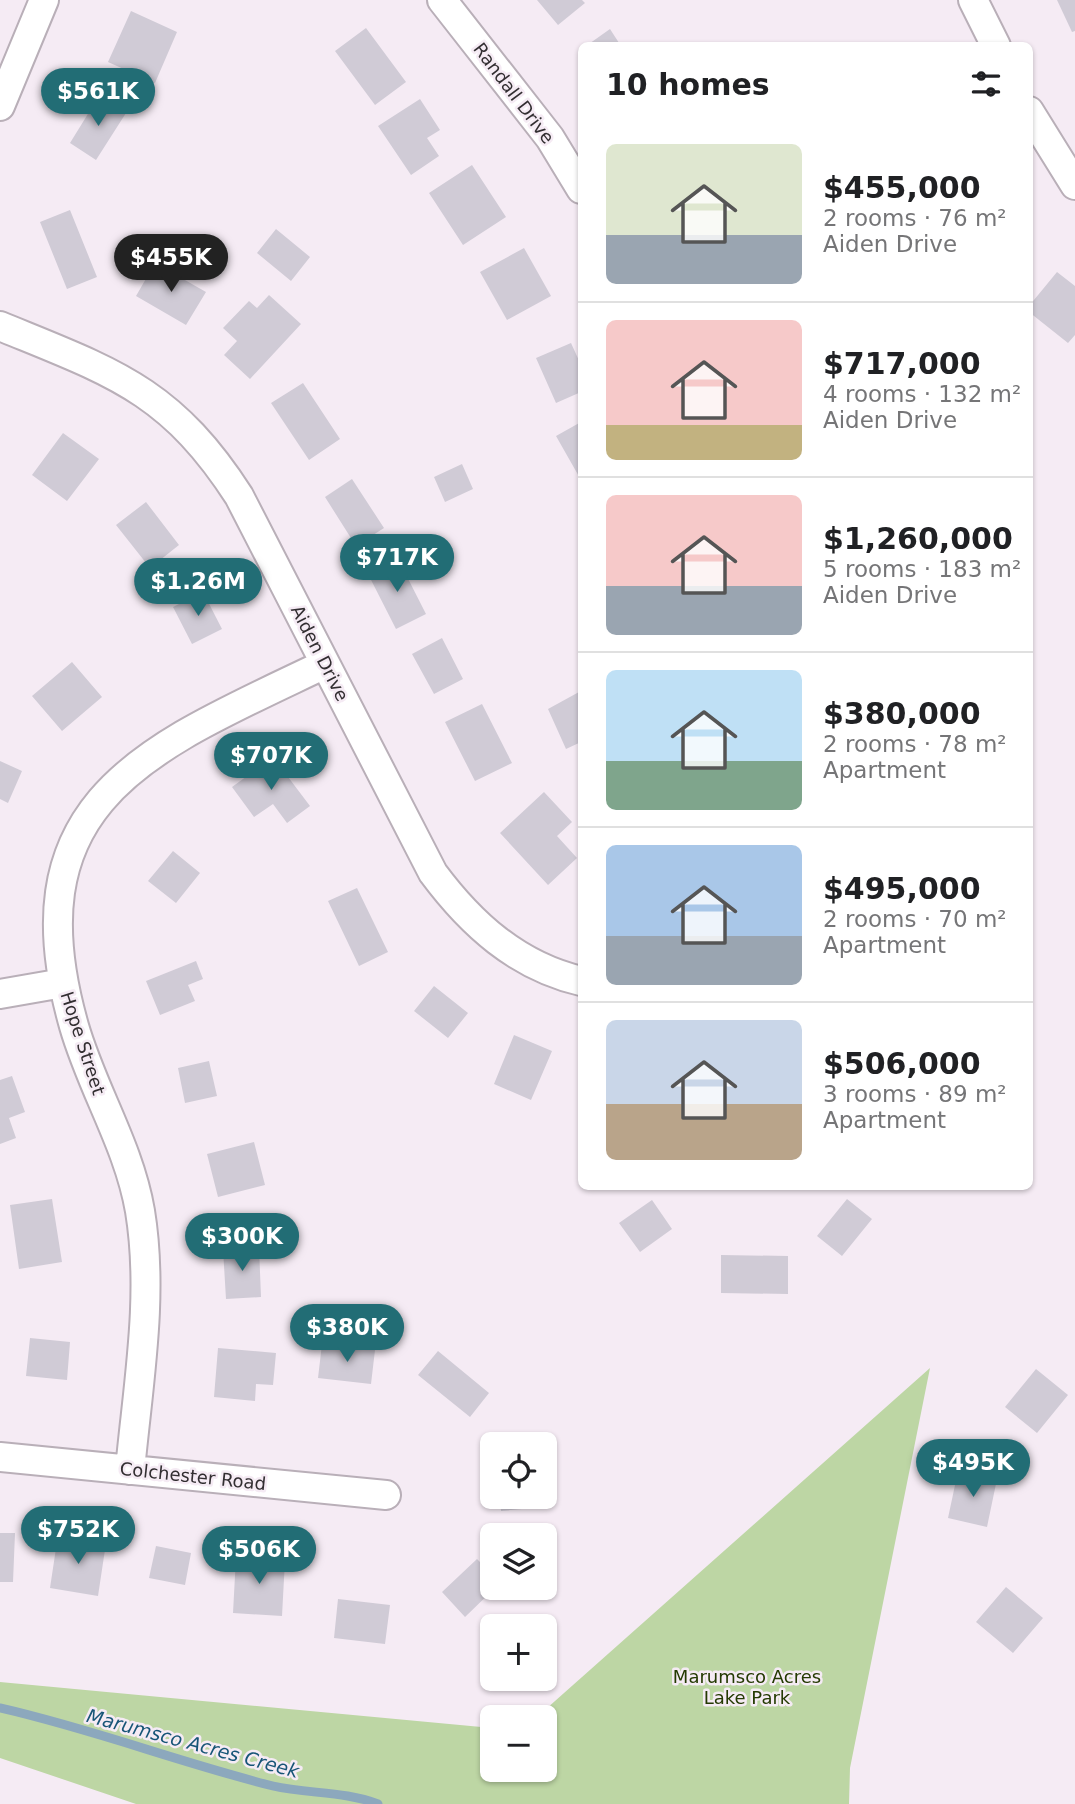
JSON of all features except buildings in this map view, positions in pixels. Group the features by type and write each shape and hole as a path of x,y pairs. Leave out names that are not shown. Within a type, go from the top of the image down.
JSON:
{"street":[{"path":"0,106 44,0"},
{"name":"Randall Drive","path":"442,0 550,138 578,184"},
{"path":"973,0 994,42"},
{"path":"1033,117 1075,185"},
{"name":"Aiden Drive","path":"0,326 111,372 150,395 185,424 214,458 239,496 433,873 457,905 479,928 518,956 578,980"},
{"name":"Hope Street","path":"130,1470 146,1309 146,1259 140,1209 127,1160 75,1027 64,983 58,938 57,897 61,873 89,813 112,785 134,766 224,712 325,664"},
{"path":"0,994 64,983"},
{"name":"Colchester Road","path":"0,1457 386,1494"}],"green space":[{"name":"Marumsco Acres Lake Park","path":"930,1368 850,1768 849,1804 136,1804 0,1758 0,1682 480,1727 480,1782 557,1782 557,1705 551,1705"}],"waterway":[{"name":"Marumsco Acres Creek","path":"0,1708 273,1786 353,1797 378,1804"}]}
